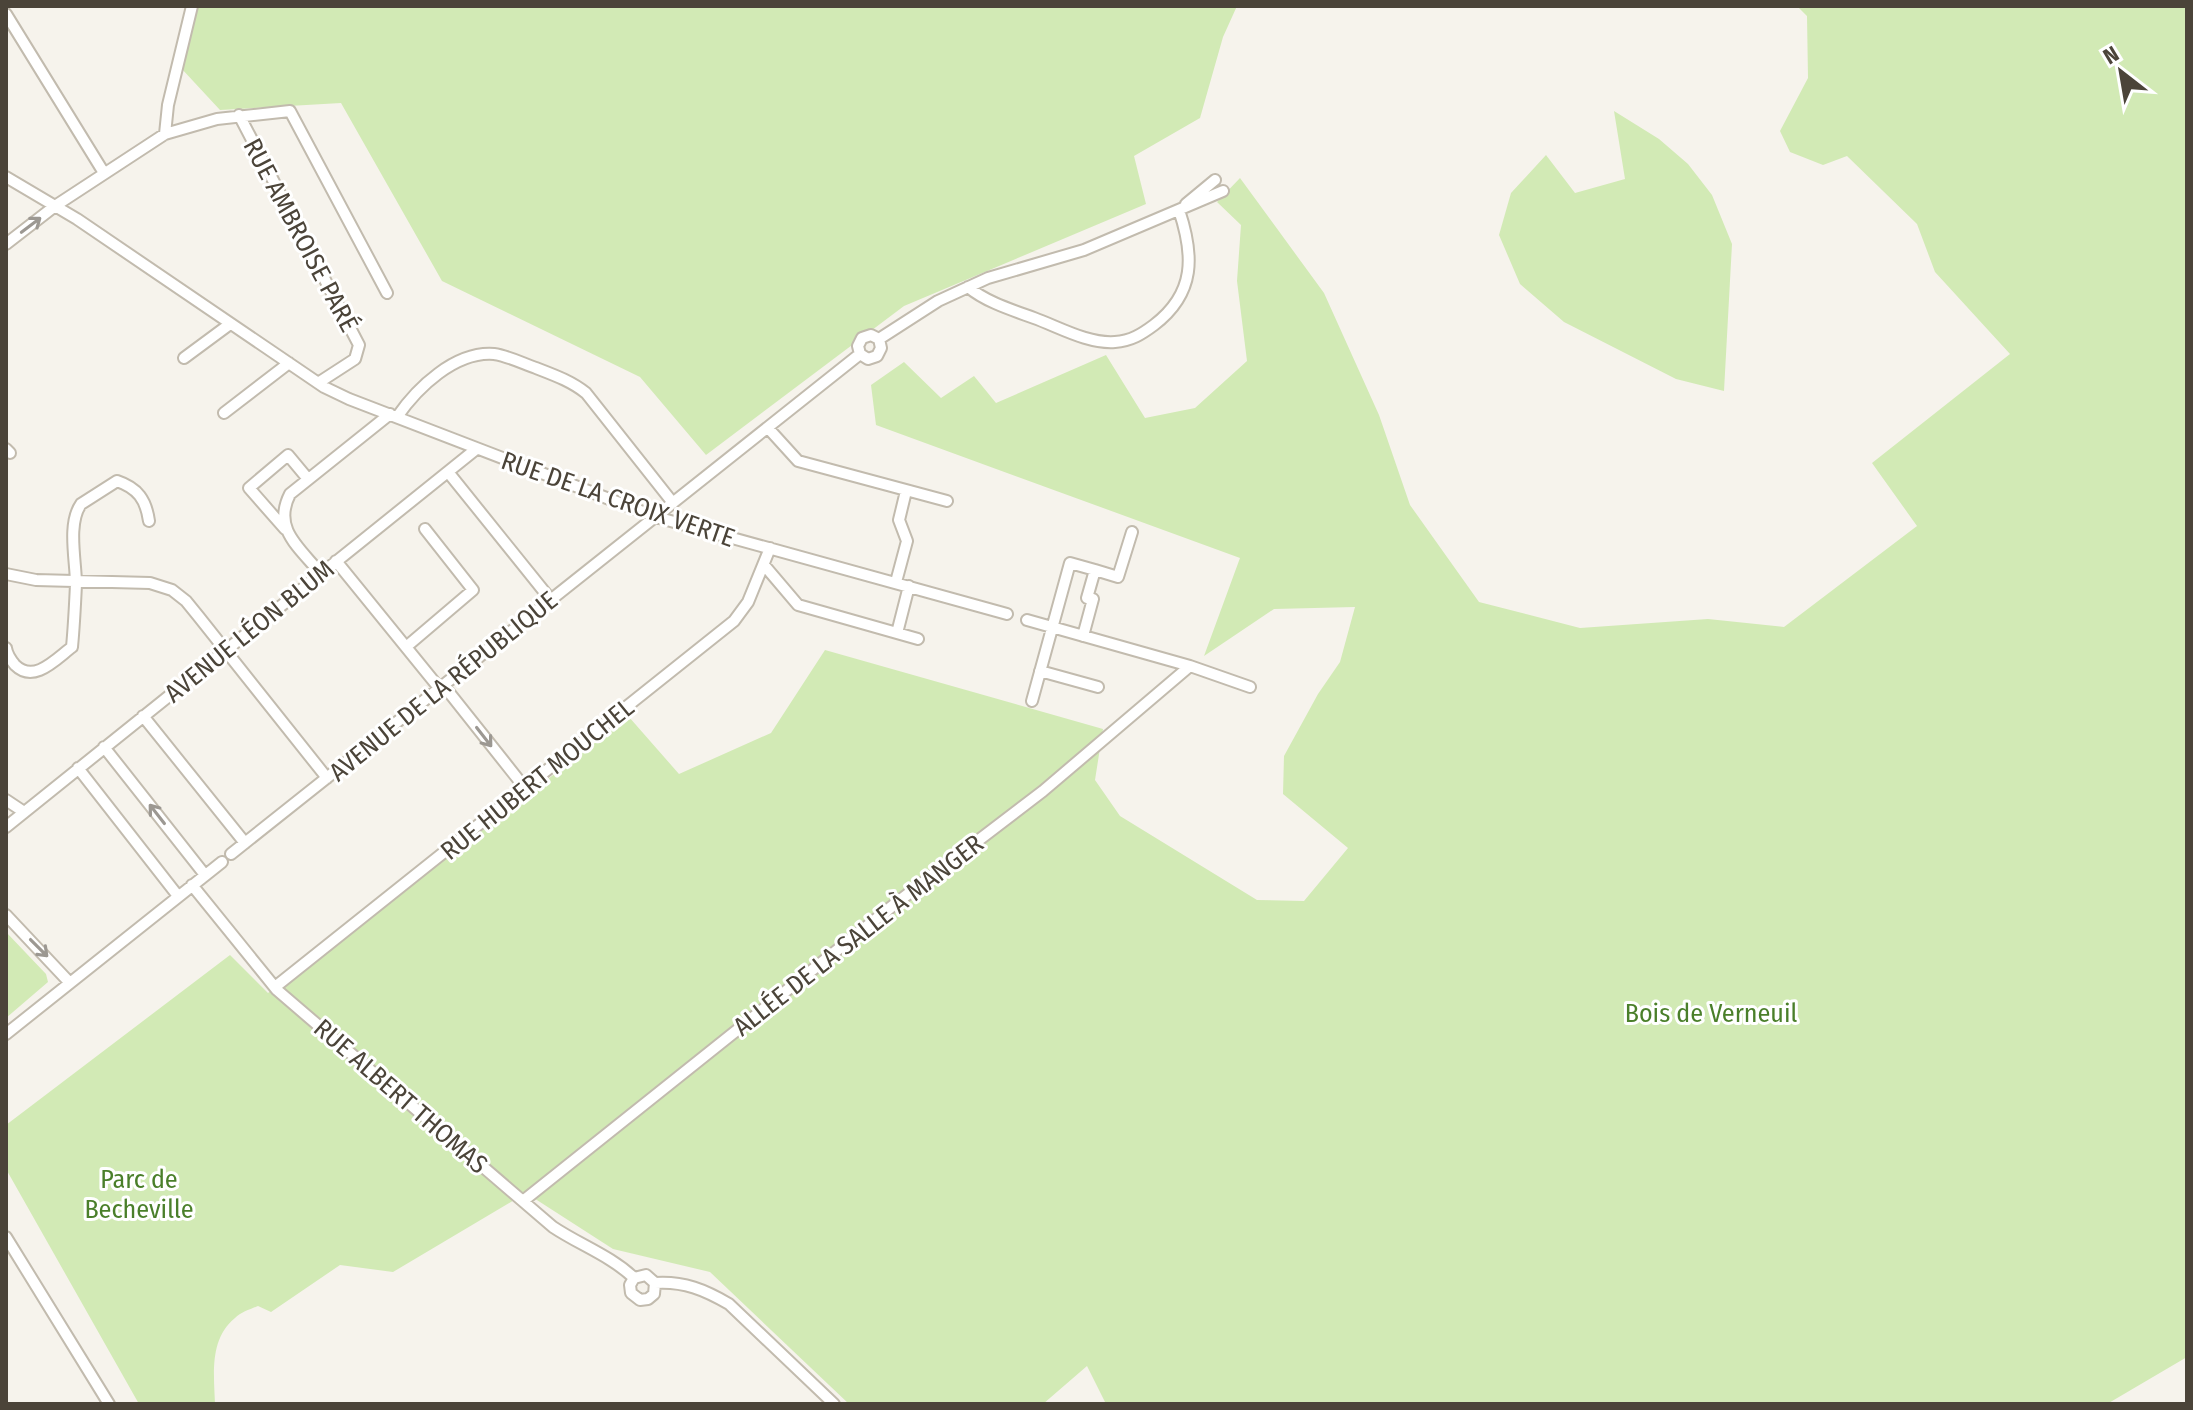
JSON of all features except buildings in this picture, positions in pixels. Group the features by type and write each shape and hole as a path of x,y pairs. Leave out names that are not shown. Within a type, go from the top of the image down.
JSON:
{"street":[{"path":"165,134 168,105 192,6"},
{"path":"6,14 104,173"},
{"path":"6,244 55,206 165,134 239,115 290,111 387,293"},
{"name":"RUE AMBROISE PARÉ","path":"239,115 359,345 355,359 318,383"},
{"name":"RUE DE LA CROIX VERTE","path":"6,177 55,206 318,383 349,399 656,517 1007,614"},
{"path":"1179,210 1215,180"},
{"path":"879,339 938,301 988,278 1084,250 1223,191"},
{"path":"968,287 976,294 1004,306 1094,341 1115,342 1134,338 1171,310 1185,283 1189,269 1189,241 1179,210"},
{"path":"184,358 230,324"},
{"path":"871,335 879,339 881,348 877,356 868,359 860,354 858,346 862,338 871,335"},
{"name":"AVENUE DE LA RÉPUBLIQUE","path":"6,1034 860,354"},
{"path":"285,529 284,506 290,494 394,416 411,396 456,362 474,355 506,357 569,381 586,393 673,503"},
{"path":"224,413 289,363"},
{"path":"768,428 798,461 947,501"},
{"name":"AVENUE LÉON BLUM","path":"6,827 475,450"},
{"path":"308,479 288,455 249,488 321,574"},
{"path":"448,472 551,600"},
{"path":"6,648 7,655 17,668 29,673 41,671 72,647 75,530 77,509 81,504 117,481 131,486 147,504 149,521"},
{"path":"896,582 907,541 899,520 906,491"},
{"path":"406,647 473,590 425,529"},
{"path":"1032,701 1070,563 1118,577 1132,532"},
{"name":"RUE HUBERT MOUCHEL","path":"275,987 734,621 748,602 770,548"},
{"path":"336,561 525,788"},
{"path":"764,565 798,605 918,639"},
{"path":"1083,636 1093,599 1087,598 1095,570"},
{"path":"6,574 36,580 165,586 186,601 327,778"},
{"path":"897,633 909,586"},
{"path":"1027,620 1190,666 1250,687"},
{"name":"ALLÉE DE LA SALLE À MANGER","path":"523,1201 1043,791 1190,666"},
{"path":"1040,671 1098,687"},
{"path":"143,716 245,843"},
{"path":"104,747 205,875"},
{"path":"78,768 178,896"},
{"path":"6,800 24,812"},
{"name":"RUE ALBERT THOMAS","path":"192,885 275,987 553,1227 575,1242 619,1263 634,1278"},
{"path":"6,915 70,983"},
{"path":"6,1237 106,1403"},
{"path":"655,1283 654,1294 648,1299 640,1300 631,1293 630,1285 634,1278 646,1275 655,1283 678,1281 712,1294 729,1304 834,1404"}],"green space":[{"path":"198,6 1237,6 1223,37 1200,118 1134,156 1146,204 904,306 706,455 640,377 442,281 341,103 220,110 181,68"},
{"name":"Bois de Verneuil","path":"1797,6 2187,6 2187,1357 2107,1404 1106,1404 1087,1366 1043,1404 849,1404 710,1272 613,1249 526,1193 393,1272 340,1265 271,1312 258,1306 240,1314 227,1327 217,1347 215,1404 139,1404 6,1169 6,1125 230,955 268,993 629,717 679,774 771,733 825,650 1103,729 1095,780 1120,816 1257,900 1304,901 1348,848 1283,794 1284,756 1318,694 1340,662 1355,607 1274,609 1204,656 1240,558 876,425 871,385 904,362 941,398 974,376 996,403 1106,355 1145,418 1195,408 1247,361 1237,281 1241,225 1217,202 1240,178 1324,293 1379,415 1410,505 1479,602 1580,628 1708,619 1784,627 1917,526 1872,463 2010,354 1935,272 1917,224 1847,156 1823,165 1790,152 1780,131 1808,78 1807,16"},
{"path":"1614,111 1659,139 1688,164 1712,195 1732,244 1724,391 1676,379 1564,322 1520,284 1499,235 1511,193 1546,155 1575,193 1625,179"},
{"path":"6,932 46,974 48,982 6,1018"}],"park label":[{"name":"Parc de Becheville","path":"139,1194"}]}
